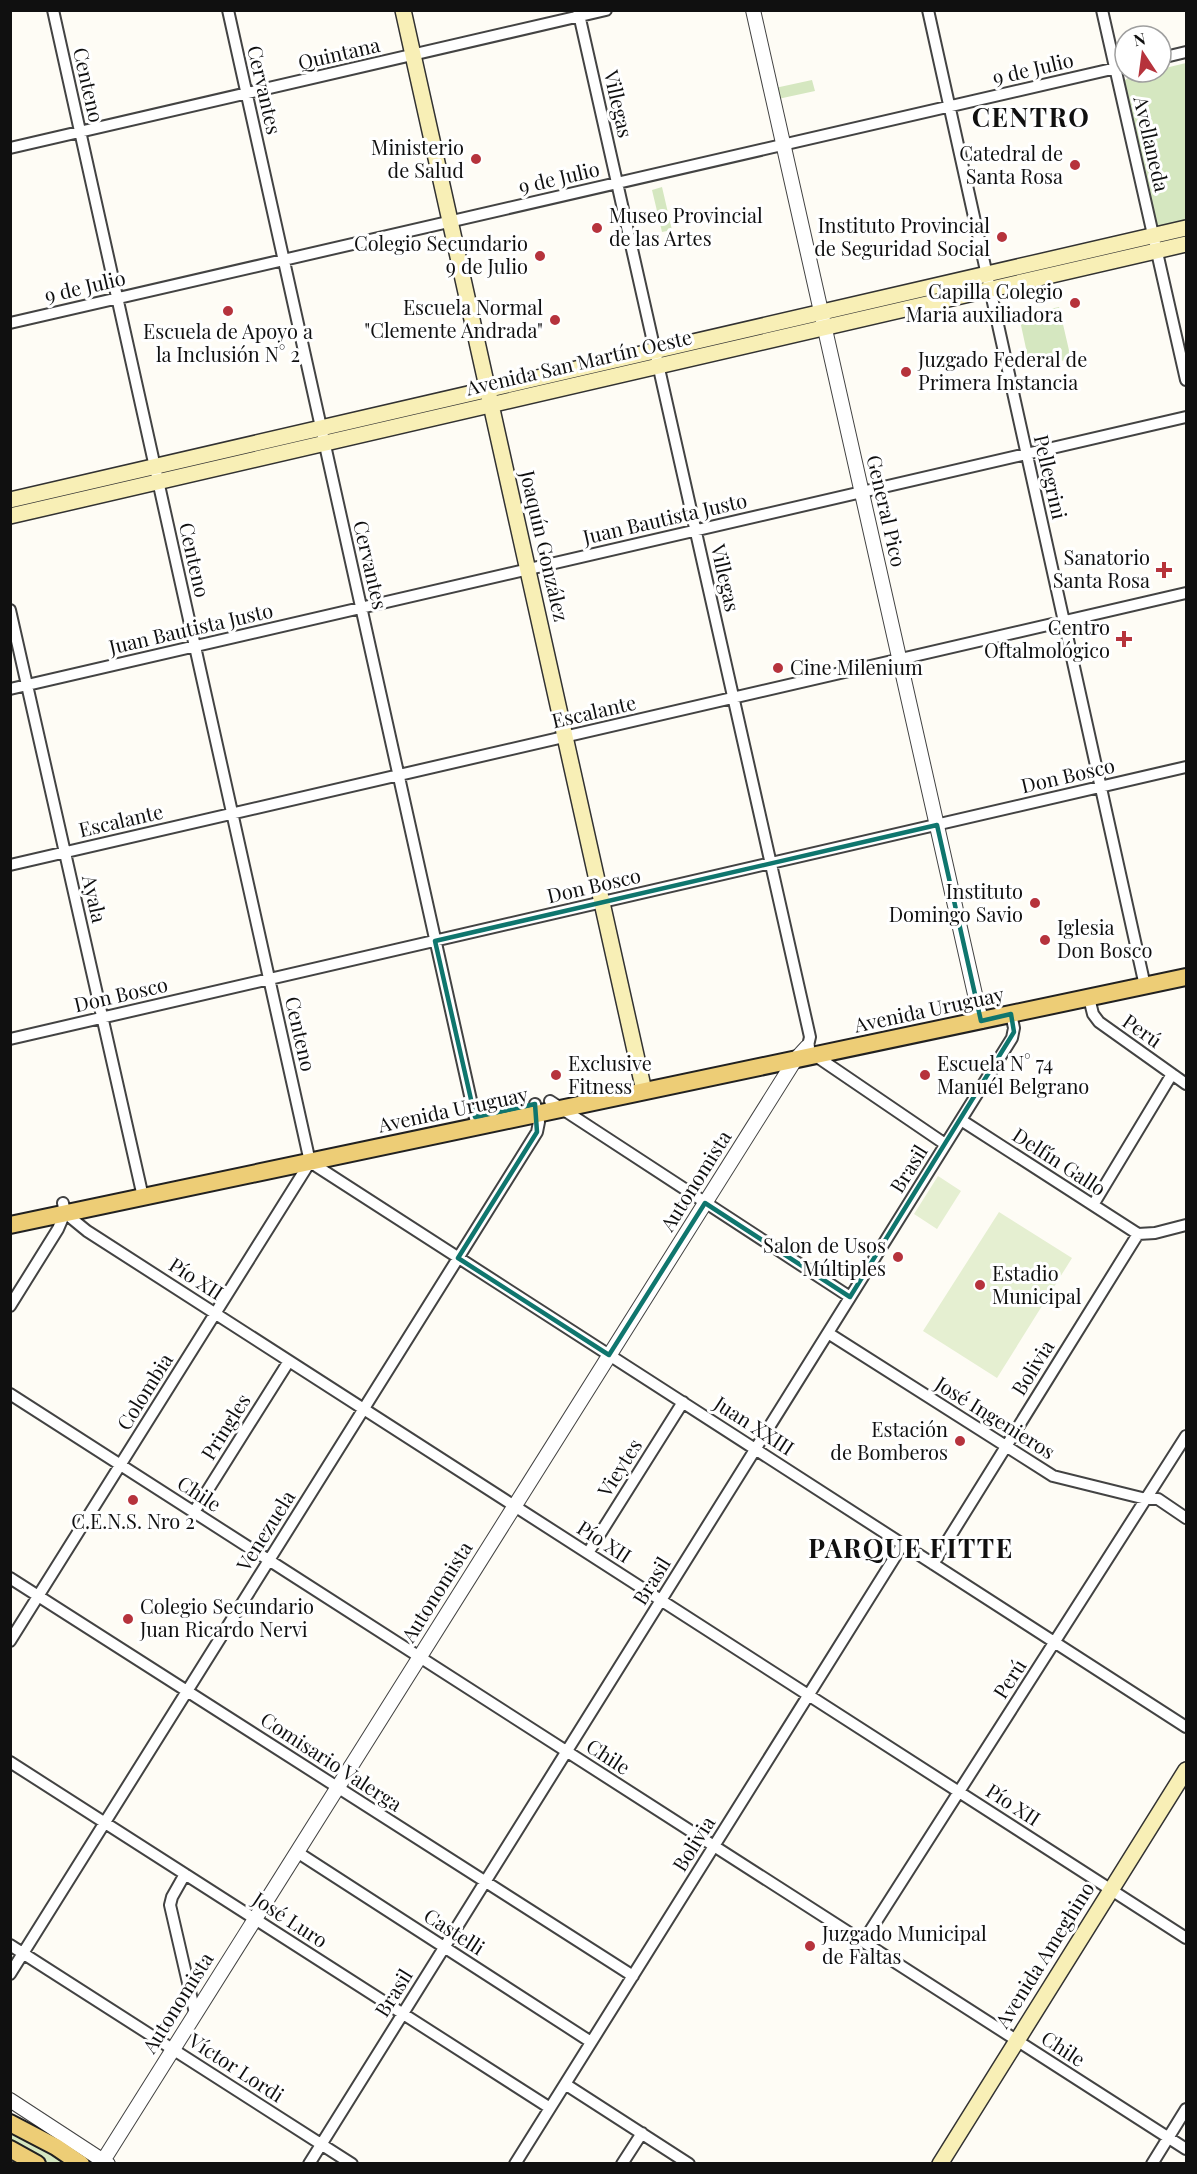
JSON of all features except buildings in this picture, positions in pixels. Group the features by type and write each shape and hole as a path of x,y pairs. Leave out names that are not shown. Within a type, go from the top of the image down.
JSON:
{"main road":[{"name":"Joaquín González","path":"403,10 643,1087"},
{"path":"1155,243 1186,228"},
{"path":"1155,243 1186,244"},
{"name":"Avenida San Martín Oeste","path":"10,500 156,474 1155,243"},
{"name":"Avenida San Martín Oeste","path":"10,516 156,474"},
{"name":"Avenida Uruguay","path":"980,1016 1011,1014 1089,998 1186,968"},
{"name":"Avenida Uruguay","path":"10,1214 64,1208 142,1192 980,1016 1109,984 1186,977"},
{"path":"1089,998 1091,992 1109,984"},
{"name":"Avenida Uruguay","path":"643,1087 795,1060 811,1051"},
{"name":"Avenida Uruguay","path":"10,1225 64,1208"},
{"name":"Avenida Ameghino","path":"940,2163 1186,1770"},
{"path":"10,2123 81,2163"},
{"path":"10,2149 37,2163"}],"street":[{"name":"Centeno","path":"52,10 309,1157"},
{"name":"Cervantes","path":"228,10 476,1122"},
{"name":"Quintana","path":"10,148 413,55 579,14 606,10"},
{"name":"General Pico","path":"753,10 980,1016"},
{"name":"Pellegrini","path":"928,10 1144,981"},
{"name":"Avellaneda","path":"1102,10 1113,45"},
{"name":"Villegas","path":"579,14 810,1037 811,1051"},
{"name":"9 de Julio","path":"10,323 1113,70"},
{"name":"Avellaneda","path":"1123,84 1155,243 1186,380"},
{"name":"Juan Bautista Justo","path":"10,689 1186,417"},
{"name":"Escalante","path":"10,865 1186,593"},
{"name":"Ayala","path":"10,610 142,1192"},
{"name":"Don Bosco","path":"10,1039 1186,767"},
{"name":"Perú","path":"1089,998 1093,1014 1099,1022 1186,1084"},
{"name":"Brasil","path":"309,2163 1013,1036 1011,1014"},
{"path":"811,1051 945,1144"},
{"name":"Autonomista","path":"104,2162 195,2013 795,1060"},
{"path":"1093,1204 1172,1074"},
{"path":"546,1107 705,1203 850,1298"},
{"name":"Venezuela","path":"10,1974 537,1132 546,1107"},
{"name":"Delfín Gallo","path":"961,1120 1138,1234"},
{"name":"Juan XXIII","path":"309,1157 458,1257 1186,1727"},
{"name":"Colombia","path":"10,1641 215,1313 309,1157"},
{"path":"10,1306 54,1236 64,1208"},
{"name":"Pío XII","path":"64,1208 87,1231 1186,1938"},
{"path":"1138,1234 1155,1233 1186,1225"},
{"name":"Bolivia","path":"933,1564 1138,1234"},
{"name":"José Ingenieros","path":"828,1333 1053,1476 1146,1499 1158,1499 1186,1518"},
{"name":"Pringles","path":"194,1512 289,1361"},
{"name":"Chile","path":"10,1394 1186,2150"},
{"name":"Vieytes","path":"588,1553 683,1402"},
{"name":"Perú","path":"863,1941 1186,1436"},
{"name":"Bolivia","path":"515,2163 903,1544"},
{"name":"Comisario Valerga","path":"10,1578 633,1976"},
{"name":"José Luro","path":"10,1762 550,2108"},
{"name":"Castelli","path":"297,1852 591,2043"},
{"path":"185,1874 171,1897 170,1905 195,2013"},
{"name":"Víctor Lordi","path":"10,1945 352,2163"},
{"path":"565,2084 689,2163"},
{"path":"10,2100 104,2162"},
{"path":"1152,2163 1186,2109"},
{"path":"622,2163 642,2133"}],"highlighted area":[{"path":"937,825 981,1021 1011,1014 1014,1032 850,1297 705,1203 609,1355 458,1258 537,1132 535,1104 475,1117 435,941"}],"green space":[{"path":"1186,63 1186,223 1158,228 1155,226 1123,84 1173,84 1173,66"},
{"path":"812,80 815,91 778,99 775,88"},
{"path":"662,187 672,230 662,232 652,190"},
{"path":"1059,307 1071,359 1030,367 1019,316"},
{"path":"938,1176 961,1191 937,1229 914,1214"},
{"path":"999,1212 1072,1258 997,1378 923,1331"},
{"path":"10,2128 72,2163 46,2163 11,2144"}],"place":[{"name":"Ministerio de Salud","path":"476,159"},
{"name":"Catedral de Santa Rosa","path":"1075,165"},
{"name":"Museo Provincial de las Artes","path":"597,228"},
{"name":"Instituto Provincial de Seguridad Social","path":"1002,237"},
{"name":"Colegio Secundario 9 de Julio","path":"540,256"},
{"name":"Capilla Colegio Maria auxiliadora","path":"1075,303"},
{"name":"Escuela de Apoyo a la Inclusión N° 2","path":"228,311"},
{"name":"Escuela Normal \"Clemente Andrada\"","path":"555,320"},
{"name":"Juzgado Federal de Primera Instancia","path":"906,372"},
{"name":"Sanatorio Santa Rosa","path":"1164,570"},
{"name":"Centro Oftalmológico","path":"1124,639"},
{"name":"Cine Milenium","path":"778,668"},
{"name":"Instituto Domingo Savio","path":"1035,903"},
{"name":"Iglesia Don Bosco","path":"1045,940"},
{"name":"Exclusive Fitness","path":"556,1075"},
{"name":"Escuela N° 74 Manuél Belgrano","path":"925,1075"},
{"name":"Salon de Usos Múltiples","path":"898,1257"},
{"name":"Estadio Municipal","path":"980,1285"},
{"name":"Estación de Bomberos","path":"960,1441"},
{"name":"C.E.N.S. Nro 2","path":"133,1500"},
{"name":"Colegio Secundario Juan Ricardo Nervi","path":"128,1619"},
{"name":"Juzgado Municipal de Faltas","path":"810,1946"}],"district":[{"name":"CENTRO","path":"1031,118"},
{"name":"PARQUE FITTE","path":"911,1549"}]}
